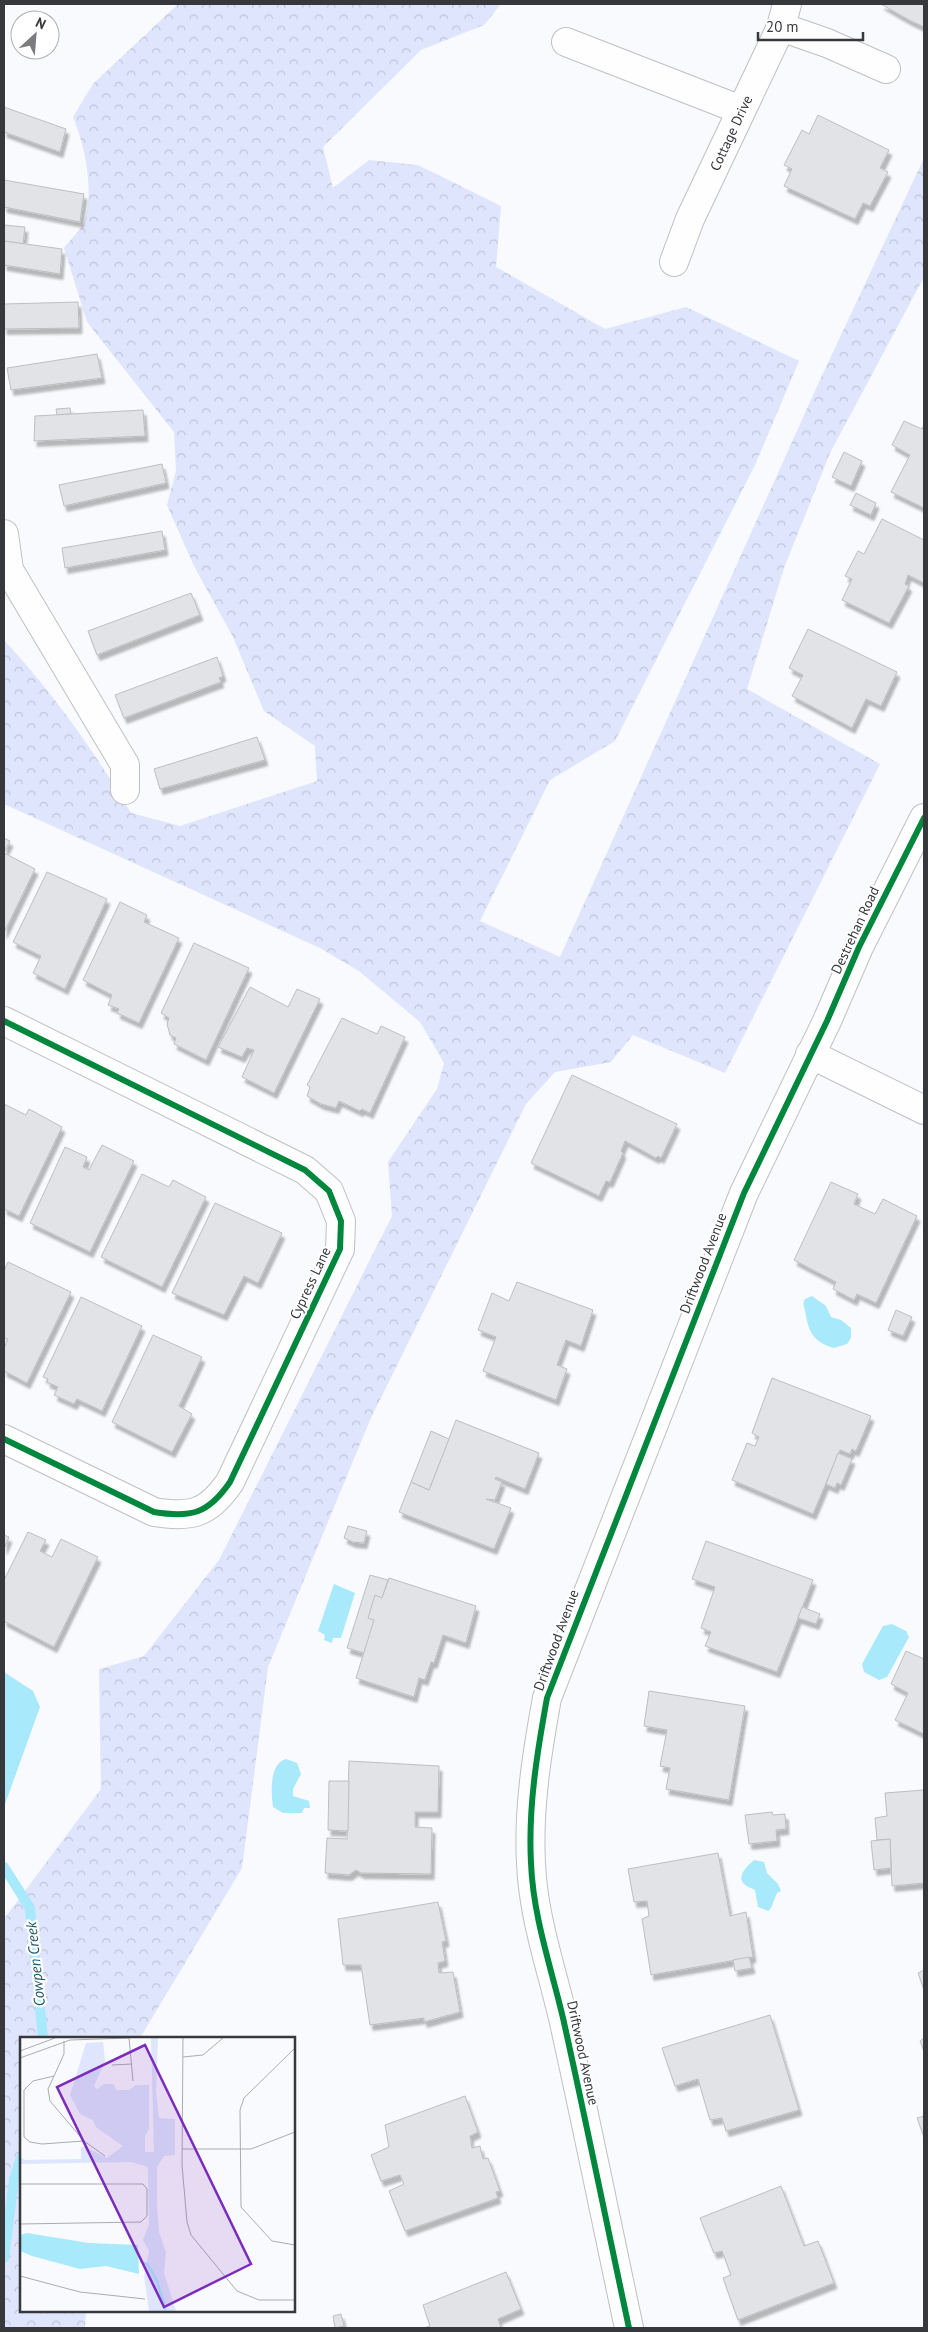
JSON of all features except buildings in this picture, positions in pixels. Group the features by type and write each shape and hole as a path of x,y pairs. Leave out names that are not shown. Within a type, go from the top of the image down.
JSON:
{"street":[{"path":"784,15 827,42 886,70"},
{"name":"Cottage Drive","path":"674,262 690,218 784,15"},
{"path":"566,42 741,110"},
{"path":"4,534 6,570 125,765 125,790"},
{"name":"Destrehan Road","path":"810,1054 827,1021 859,947 924,818"},
{"name":"Cypress Lane","path":"4,1021 305,1170 329,1191 341,1221 340,1249 230,1482 218,1500 199,1511 179,1516 154,1512 4,1439"},
{"path":"810,1054 924,1110"},
{"name":"Driftwood Avenue","path":"629,2328 563,2018 535,1904 531,1864 533,1780 547,1698 560,1660 744,1193 810,1054"}],"green space":[{"path":"178,4 501,4 484,25 421,50 323,147 333,188 369,160 418,165 501,206 496,267 605,329 686,307 799,361 755,465 615,741 550,780 480,921 560,957 819,382 924,158 924,277 830,453 784,568 747,689 880,764 725,1073 633,1035 611,1062 555,1072 526,1104 370,1420 268,1667 242,1868 141,2037 20,2037 20,2312 86,2312 85,2328 4,2328 4,1919 101,1789 99,1669 144,1656 219,1560 392,1216 388,1162 437,1089 444,1063 420,1022 359,971 320,948 4,804 4,640 72,724 103,768 131,813 180,826 317,781 315,746 264,711 233,637 194,566 167,505 176,471 174,432 87,322 64,248 79,231 85,220 88,208 87,168 73,117 93,84"}],"water":[{"path":"812,1296 826,1306 831,1317 841,1320 851,1328 851,1338 847,1344 834,1348 816,1339 812,1334 803,1303 805,1299"},
{"path":"334,1584 355,1593 341,1638 333,1638 332,1643 324,1640 325,1635 318,1631"},
{"path":"892,1624 906,1631 909,1637 887,1677 879,1680 864,1672 862,1664 883,1626"},
{"path":"4,1672 33,1691 40,1707 4,1807"},
{"path":"286,1759 297,1763 301,1774 293,1789 293,1796 309,1801 310,1808 304,1808 302,1813 283,1813 273,1807 272,1779 277,1766"},
{"path":"754,1860 764,1862 767,1873 778,1884 781,1891 777,1893 768,1911 758,1907 755,1890 745,1885 742,1881 742,1874"}],"waterway":[{"name":"Cowpen Creek","path":"4,1867 30,1908 43,2037"},
{"name":"Cowpen Creek","path":"4,2258 14,2179 20,2161"}],"cycle path":[{"path":"629,2328 563,2018 543,1941 532,1883 530,1842 532,1801 547,1698 744,1193 827,1021 859,947 924,818"},
{"path":"4,1021 305,1170 329,1191 341,1221 340,1249 230,1482 222,1493 206,1507 189,1514 154,1512 4,1439"}]}
